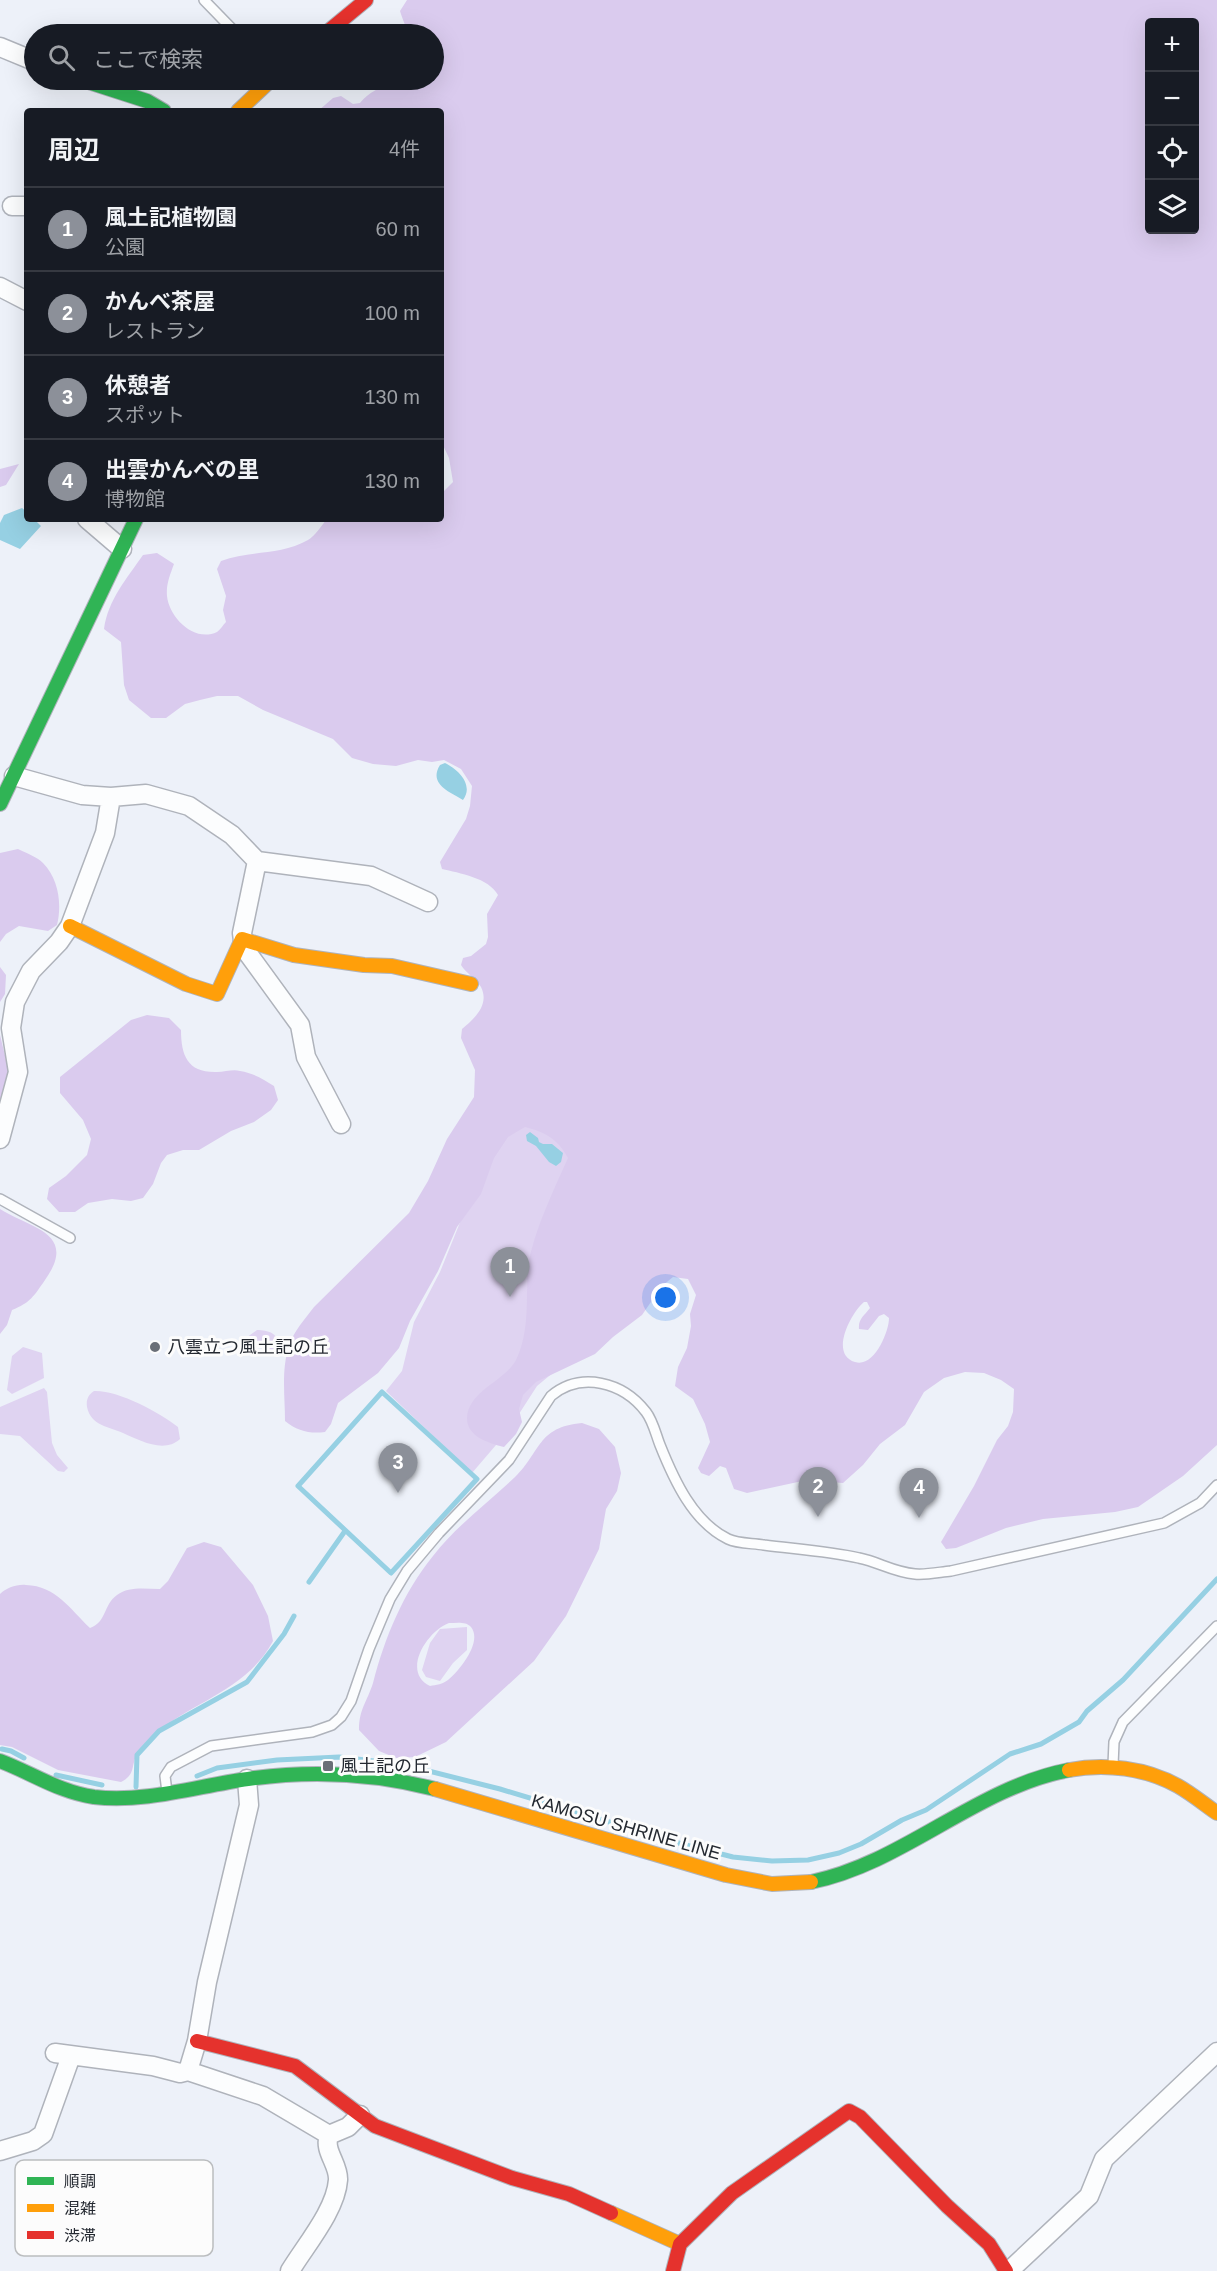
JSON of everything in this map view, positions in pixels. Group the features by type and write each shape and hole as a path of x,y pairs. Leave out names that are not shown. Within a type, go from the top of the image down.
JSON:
{"main road":[{"path":"337,24 366,0"},
{"path":"113,90 147,101 159,108"},
{"path":"241,108 260,90"},
{"path":"0,804 8,781 135,522"},
{"path":"70,926 186,984 217,994 242,939 294,956 364,965 392,966 471,984"},
{"name":"KAMOSU SHRINE LINE","path":"0,1761 52,1786 74,1793 118,1799 139,1798 247,1779 293,1774 336,1773 394,1780 444,1792 699,1868 754,1883 778,1885 808,1882 843,1874 912,1843 984,1800 1016,1784 1084,1766 1113,1765 1139,1770 1166,1780 1217,1813"},
{"path":"197,2041 295,2066 375,2126 512,2178 569,2194 680,2244"},
{"path":"673,2271 680,2244 732,2193 849,2111 860,2117 947,2206 989,2244 1007,2271"}],"street":[{"path":"0,47 24,57"},
{"path":"0,287 24,299"},
{"path":"90,522 122,549"},
{"path":"8,781 82,795 111,797 146,794 189,806 232,835 257,861 371,876 428,902"},
{"path":"0,1139 18,1072 12,1028 15,1002 31,972 59,942 70,926 105,833 111,797"},
{"path":"257,861 242,939 244,948 300,1025 306,1057 341,1124"},
{"path":"188,2071 197,2041 207,1982 249,1805 247,1779"},
{"path":"1007,2271 1089,2196 1104,2159 1217,2052"},
{"path":"0,2151 33,2141 43,2134 63,2055 153,2066 180,2073 188,2071 263,2096 329,2135"},
{"path":"290,2271 330,2207 338,2178 328,2149 329,2135 348,2127 360,2115"}],"lane":[{"path":"204,0 227,24"},
{"path":"0,1199 70,1238"},
{"path":"167,1794 165,1776 171,1767 211,1746 312,1732 332,1725 341,1717 351,1701 390,1599 407,1571 439,1533 509,1460 551,1396 560,1389 573,1384 600,1382 612,1385 632,1397 648,1413 672,1472 693,1509 710,1527 730,1540 860,1558 893,1571 917,1574 951,1570 1164,1523 1200,1503 1217,1485"},
{"path":"1113,1765 1114,1742 1123,1722 1217,1626"}],"shaded area":[{"path":"407,0 1217,0 1217,1445 1183,1476 1138,1507 1115,1512 1043,1519 1006,1528 956,1548 946,1549 941,1542 974,1486 997,1440 1008,1426 1013,1412 1014,1389 1001,1380 984,1373 965,1372 944,1378 924,1392 905,1425 880,1444 863,1465 843,1483 807,1480 747,1493 734,1489 726,1468 720,1466 709,1476 701,1473 698,1468 710,1442 705,1424 693,1399 675,1386 678,1367 687,1348 691,1326 690,1314 696,1295 688,1279 673,1277 662,1286 642,1315 595,1354 536,1382 523,1395 519,1409 522,1422 516,1434 504,1447 480,1438 468,1425 469,1409 480,1393 504,1374 516,1360 525,1327 527,1272 531,1251 545,1210 568,1158 550,1137 525,1127 508,1137 494,1158 481,1194 457,1227 438,1271 410,1321 399,1348 378,1373 338,1403 331,1424 325,1432 304,1431 285,1421 285,1364 293,1336 314,1307 409,1213 428,1181 447,1139 474,1097 475,1070 461,1038 462,1029 476,1016 484,1000 481,987 461,965 463,958 471,956 486,944 487,914 498,895 494,889 481,880 442,869 440,862 466,819 470,806 472,786 461,769 444,760 432,762 418,760 396,766 373,764 352,758 333,739 263,710 238,696 217,696 200,700 185,704 166,718 151,718 129,700 124,685 121,642 104,629 114,599 143,555 157,553 174,564 167,592 172,612 184,626 192,631 208,634 217,632 226,622 223,610 226,596 217,569 221,561 297,545 311,538 325,522 444,522 444,491 453,482 449,458 444,447 444,108 321,108 333,98 341,96 353,104 360,103 377,90 444,90 444,24 405,24 400,11","holes":["867,1302 870,1308 860,1320 859,1329 868,1330 879,1316 884,1314 889,1318 886,1332 879,1348 868,1360 855,1362 847,1358 844,1351 845,1333 859,1307"]},
{"path":"19,464 6,485 0,487 0,469"},
{"path":"18,849 41,861 53,877 59,901 57,925 48,931 19,926 6,934 0,942 0,853"},
{"path":"0,967 6,975 5,994 0,1002"},
{"path":"147,1015 169,1018 181,1030 185,1055 188,1061 199,1070 217,1072 237,1070 254,1075 274,1086 278,1100 271,1110 254,1122 231,1131 199,1150 183,1150 167,1155 161,1163 153,1184 143,1198 131,1201 112,1199 88,1203 75,1212 59,1212 47,1199 49,1188 66,1176 87,1155 91,1139 83,1120 60,1093 60,1077 131,1020"},
{"path":"0,1035 10,1076 0,1110"},
{"path":"545,1118 612,1218 578,1352 537,1386 508,1431 472,1473 386,1391 402,1371 414,1322 440,1272 463,1215 491,1132"},
{"path":"0,1209 47,1234 54,1242 56,1252 54,1264 41,1286 27,1302 12,1310 7,1325 0,1334"},
{"path":"257,1330 273,1334 277,1339 278,1348 268,1352 255,1343 241,1350 243,1340"},
{"path":"23,1347 42,1353 44,1378 12,1394 7,1390 12,1356"},
{"path":"44,1388 47,1392 52,1443 57,1455 68,1468 64,1472 58,1471 20,1436 0,1434 0,1407"},
{"path":"94,1391 126,1398 160,1415 178,1427 180,1439 174,1443 159,1446 96,1422 87,1407 88,1398"},
{"path":"582,1423 599,1429 615,1447 621,1473 617,1491 606,1509 599,1549 566,1616 534,1661 446,1742 415,1757 396,1758 379,1751 359,1730 360,1716 389,1632 404,1600 422,1570 442,1545 515,1477 548,1435 567,1425","holes":["449,1623 464,1623 471,1627 474,1633 472,1648 458,1670 448,1680 430,1686 422,1680 418,1671 417,1662 420,1652 433,1634"]},
{"path":"204,1542 221,1547 253,1585 268,1616 273,1641 249,1672 218,1694 169,1723 152,1737 137,1753 131,1774 121,1782 58,1770 12,1747 0,1745 0,1594 8,1588 19,1585 46,1589 62,1600 90,1628 99,1622 109,1604 122,1592 137,1589 160,1589 168,1581 187,1548"},
{"path":"467,1627 467,1650 453,1663 440,1681 426,1677 422,1670 430,1643 440,1629"}],"water":[{"path":"22,508 24,522 37,522 41,526 20,549 0,540 0,523 4,515"},
{"path":"445,763 460,774 466,784 467,789 463,800 442,787 439,782 437,772 440,765"},
{"path":"530,1132 538,1138 539,1142 552,1144 563,1153 561,1162 556,1166 549,1162 536,1146 527,1141 526,1135"}],"waterway":[{"path":"382,1392 477,1479 391,1573 298,1486 382,1392"},
{"path":"309,1582 345,1531"},
{"path":"197,1776 217,1768 277,1760 339,1757 401,1764 500,1789 682,1844 733,1857 772,1861 808,1860 839,1853 861,1844 902,1820 926,1810 1010,1754 1041,1744 1079,1722 1087,1711 1123,1680 1217,1579"},
{"path":"136,1787 137,1755 159,1731 247,1682 284,1634 294,1616"},
{"path":"2,1749 24,1758"},
{"path":"56,1775 102,1785"}],"traffic: fast":[{"path":"113,90 147,101 159,108"},
{"path":"0,804 135,522"},
{"path":"0,1761 57,1787 94,1797 133,1798 248,1779 319,1774 365,1776 435,1789"},
{"path":"811,1882 877,1859 1002,1792 1035,1779 1069,1770"}],"traffic: slow":[{"path":"241,108 260,90"},
{"path":"70,926 186,984 217,994 242,939 294,955 364,965 392,966 471,984"},
{"path":"1069,1770 1111,1767 1153,1775 1178,1786 1217,1813"},
{"path":"435,1789 726,1875 772,1884 811,1882"},
{"path":"611,2213 680,2244"}],"traffic: jam":[{"path":"337,24 366,0"},
{"path":"197,2041 295,2066 375,2126 512,2178 569,2194 611,2213"},
{"path":"673,2271 680,2244 732,2193 849,2111 860,2117 947,2206 989,2244 1006,2271"}],"place":[{"name":"風土記植物園","path":"510,1297"},
{"name":"八雲立つ風土記の丘","path":"155,1347"},
{"name":"休憩者","path":"398,1493"},
{"name":"かんべ茶屋","path":"818,1517"},
{"name":"出雲かんべの里","path":"919,1518"},
{"name":"風土記の丘","path":"328,1766"}]}
